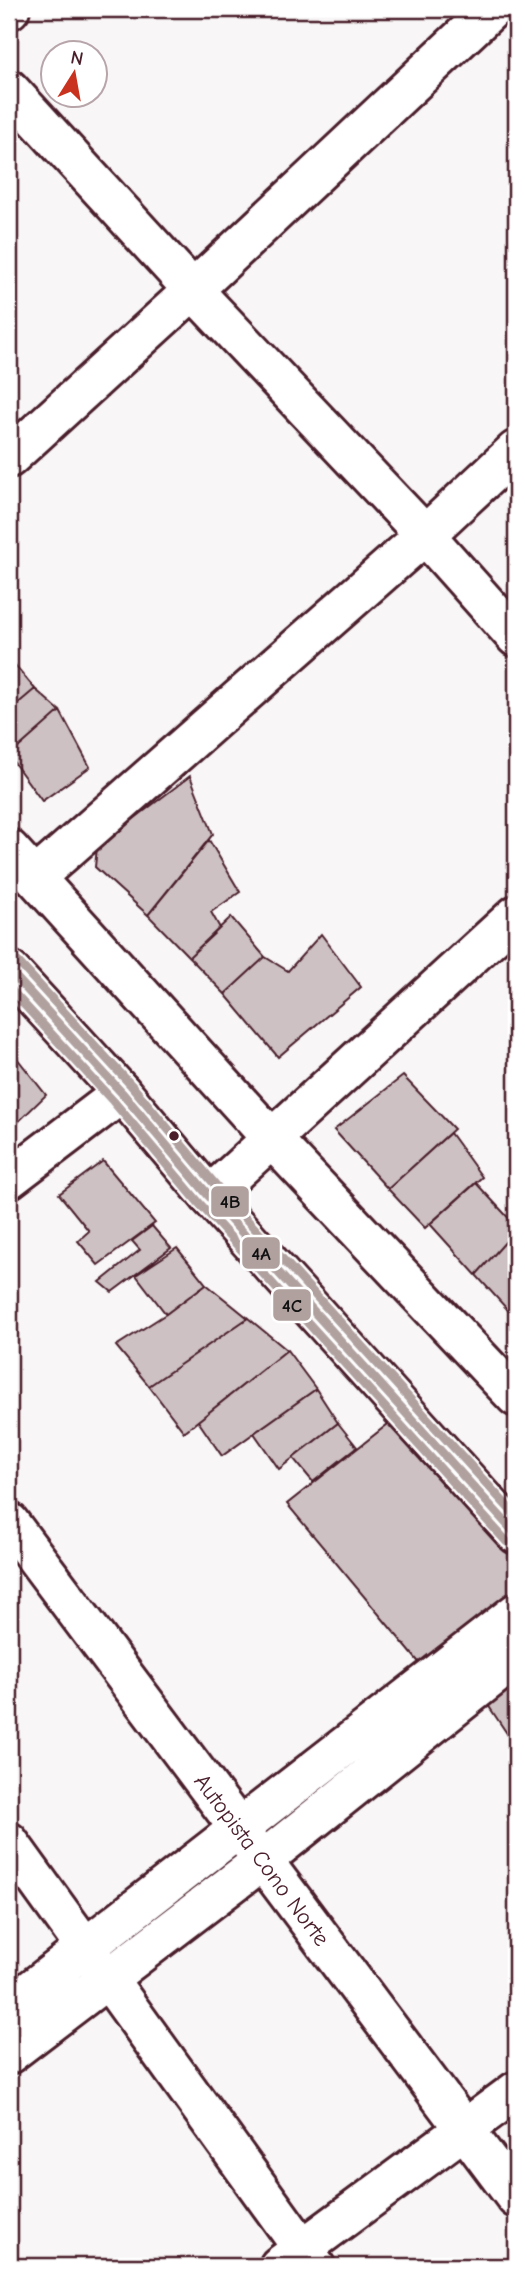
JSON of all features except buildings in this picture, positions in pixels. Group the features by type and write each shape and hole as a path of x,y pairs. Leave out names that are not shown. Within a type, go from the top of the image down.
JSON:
{"main road":[{"path":"9,458 193,290 492,9"},
{"path":"9,89 193,290 425,535 516,638"},
{"path":"36,877 425,535 516,450"},
{"path":"9,849 272,1139 514,1391"},
{"path":"209,1196 516,915"},
{"path":"9,970 122,1093 209,1196 516,1534"},
{"path":"9,1179 122,1093"},
{"name":"Autopista Cono Norte","path":"9,1522 516,2198"},
{"path":"9,2054 97,1964 240,1830 516,1613"},
{"path":"9,2007 97,1964 262,1860 516,1658"},
{"path":"9,1842 97,1964 298,2261 516,2091"}],"transit line":[{"name":"4B","path":"18,962 131,1085 218,1188 516,1516"},
{"name":"4A","path":"9,970 122,1093 209,1196 516,1534"},
{"name":"4C","path":"9,988 113,1101 200,1204 507,1542"}]}
